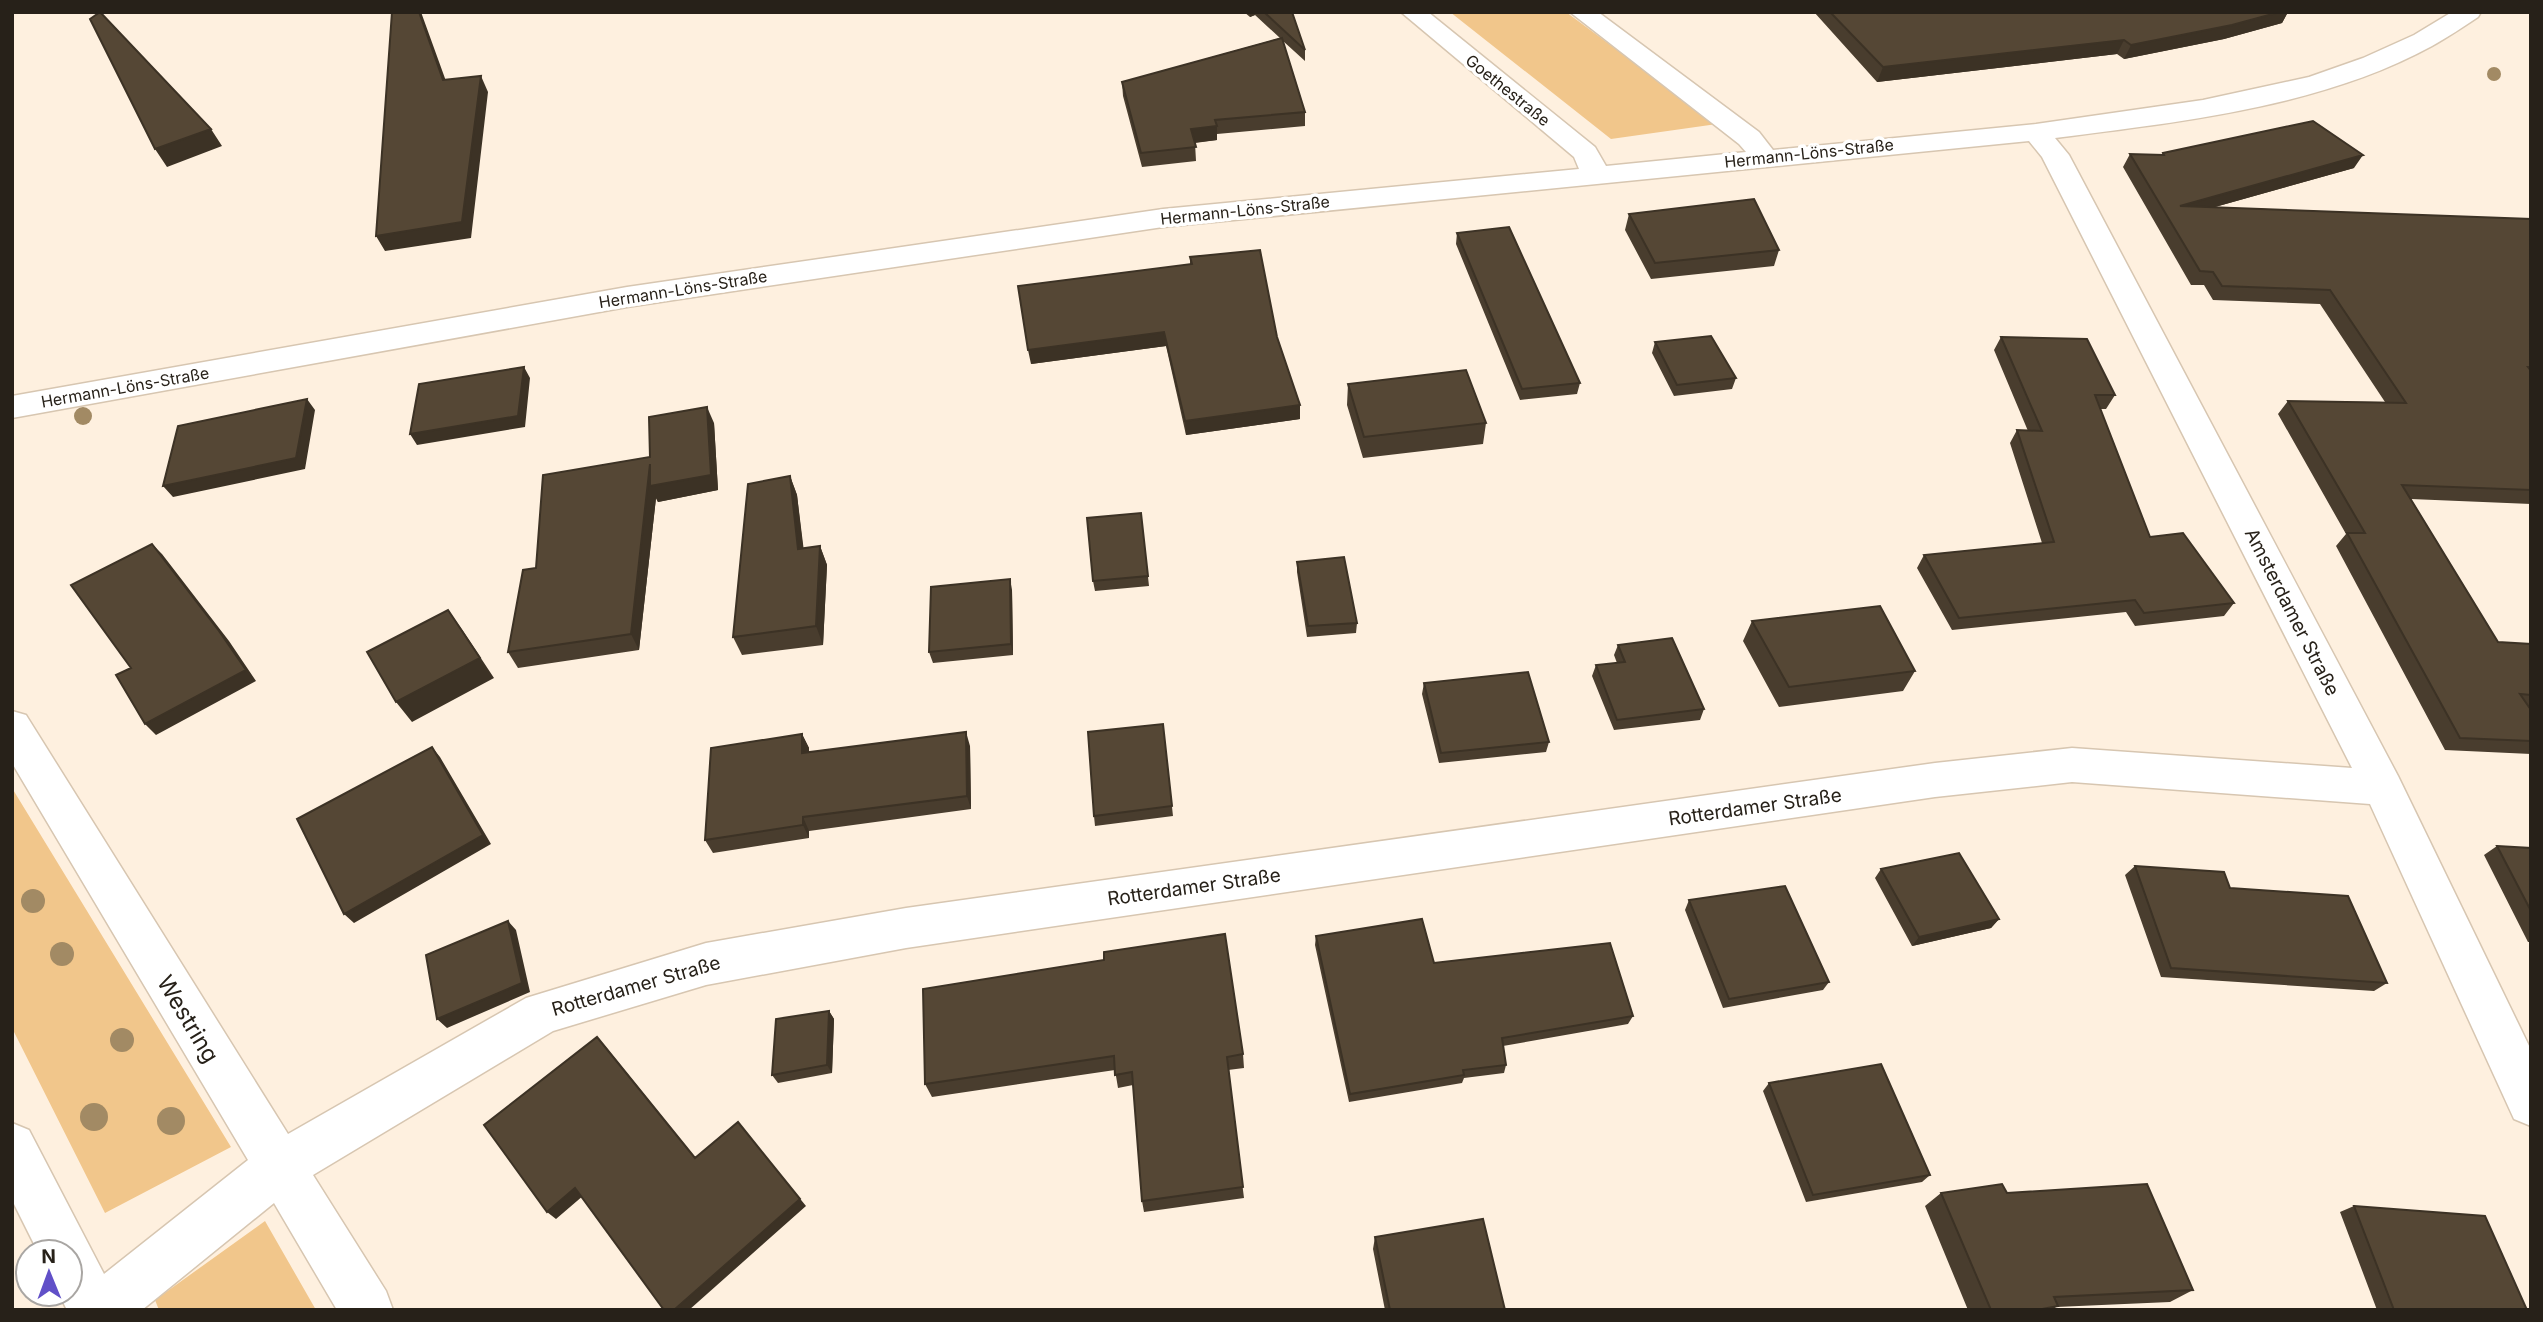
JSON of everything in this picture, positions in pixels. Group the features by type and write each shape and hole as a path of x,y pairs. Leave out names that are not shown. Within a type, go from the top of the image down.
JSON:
{"street":[{"name":"Goethestraße","path":"1413,12 1584,153 1596,174"},
{"path":"1581,12 1749,138 1764,157"},
{"name":"Hermann-Löns-Straße","path":"12,407 626,297 1163,218 2036,132 2138,118 2260,96 2341,74 2401,51 2469,12"},
{"name":"Amsterdamer Straße","path":"2036,132 2055,155 2383,788 2531,1102"},
{"name":"Westring","path":"12,727 367,1310"},
{"name":"Rotterdamer Straße","path":"98,1310 279,1167 542,1013 706,964 906,928 1935,780 2072,765 2383,788"},
{"path":"12,1147 58,1238"},
{"path":"84,1286 98,1310"}],"shaded area":[{"path":"1450,12 1566,12 1717,124 1611,139"},
{"path":"12,788 231,1147 105,1213 12,1028"},
{"path":"265,1221 316,1310 159,1310 155,1300"}],"building":[{"path":"100,12 211,129 155,149 90,19"},
{"path":"392,12 419,12 443,80 481,76 462,222 376,236"},
{"path":"1264,12 1292,12 1305,50"},
{"path":"1830,12 2280,12 2232,25 2131,45 2124,40 1883,67"},
{"path":"1282,38 1305,112 1215,120 1217,126 1191,129 1196,147 1141,153 1122,82"},
{"path":"2313,121 2363,155 2180,206 2531,219 2531,367 2528,367 2531,371 2531,490 2402,485 2498,642 2531,644 2531,695 2520,694 2531,710 2531,741 2460,738 2347,533 2365,533 2288,401 2406,403 2330,290 2222,286 2213,272 2200,271 2130,154 2164,155 2163,153"},
{"path":"1754,199 1779,250 1655,263 1629,214"},
{"path":"1509,227 1580,383 1522,389 1457,233"},
{"path":"1260,250 1277,337 1300,405 1185,421 1164,332 1028,350 1018,286 1192,264 1190,257"},
{"path":"1711,336 1736,378 1677,385 1655,342"},
{"path":"2001,337 2087,339 2115,395 2095,395 2150,537 2183,533 2234,603 2144,613 2135,600 1959,618 1924,555 2054,542 2017,430 2042,431"},
{"path":"524,367 518,416 410,434 419,384"},
{"path":"1466,370 1486,423 1364,437 1348,384"},
{"path":"307,399 296,458 163,486 178,426"},
{"path":"707,407 711,475 650,486 650,464 631,634 508,652 523,570 536,568 543,475 650,457 649,417"},
{"path":"790,476 798,549 820,546 816,626 733,637 748,484"},
{"path":"1141,513 1148,576 1093,581 1087,518"},
{"path":"152,544 246,670 145,724 116,675 131,668 71,585"},
{"path":"1344,557 1357,623 1308,626 1297,562"},
{"path":"1010,579 1011,644 929,652 931,587"},
{"path":"1880,606 1915,671 1789,687 1752,621"},
{"path":"448,610 480,658 396,702 367,652"},
{"path":"1672,638 1704,709 1617,720 1596,665 1625,662 1618,645"},
{"path":"1528,672 1549,742 1441,753 1424,683"},
{"path":"1163,724 1172,806 1094,816 1088,732"},
{"path":"966,732 967,796 803,817 803,825 705,840 711,748 802,734 802,753"},
{"path":"432,747 483,835 344,914 297,819"},
{"path":"2497,846 2531,848 2531,911"},
{"path":"1959,853 1999,919 1919,937 1881,869"},
{"path":"2135,866 2224,872 2230,888 2348,896 2387,983 2171,968"},
{"path":"1785,886 1829,982 1729,999 1689,900"},
{"path":"1422,919 1434,963 1610,943 1633,1016 1502,1038 1506,1065 1463,1070 1464,1075 1350,1094 1316,936"},
{"path":"508,921 522,983 437,1019 426,955"},
{"path":"1225,934 1243,1054 1227,1057 1243,1187 1142,1201 1132,1072 1115,1075 1114,1056 925,1084 923,989 1104,960 1104,952"},
{"path":"829,1011 827,1065 772,1075 776,1019"},
{"path":"597,1037 695,1158 738,1122 800,1199 674,1310 664,1310 575,1188 547,1212 484,1125"},
{"path":"1881,1064 1930,1175 1813,1195 1769,1083"},
{"path":"2002,1184 2007,1193 2147,1184 2193,1290 2054,1297 2058,1306 2037,1310 1991,1310 1941,1193"},
{"path":"2354,1206 2485,1216 2527,1310 2394,1310"},
{"path":"1483,1219 1505,1310 1390,1310 1375,1237"}]}
